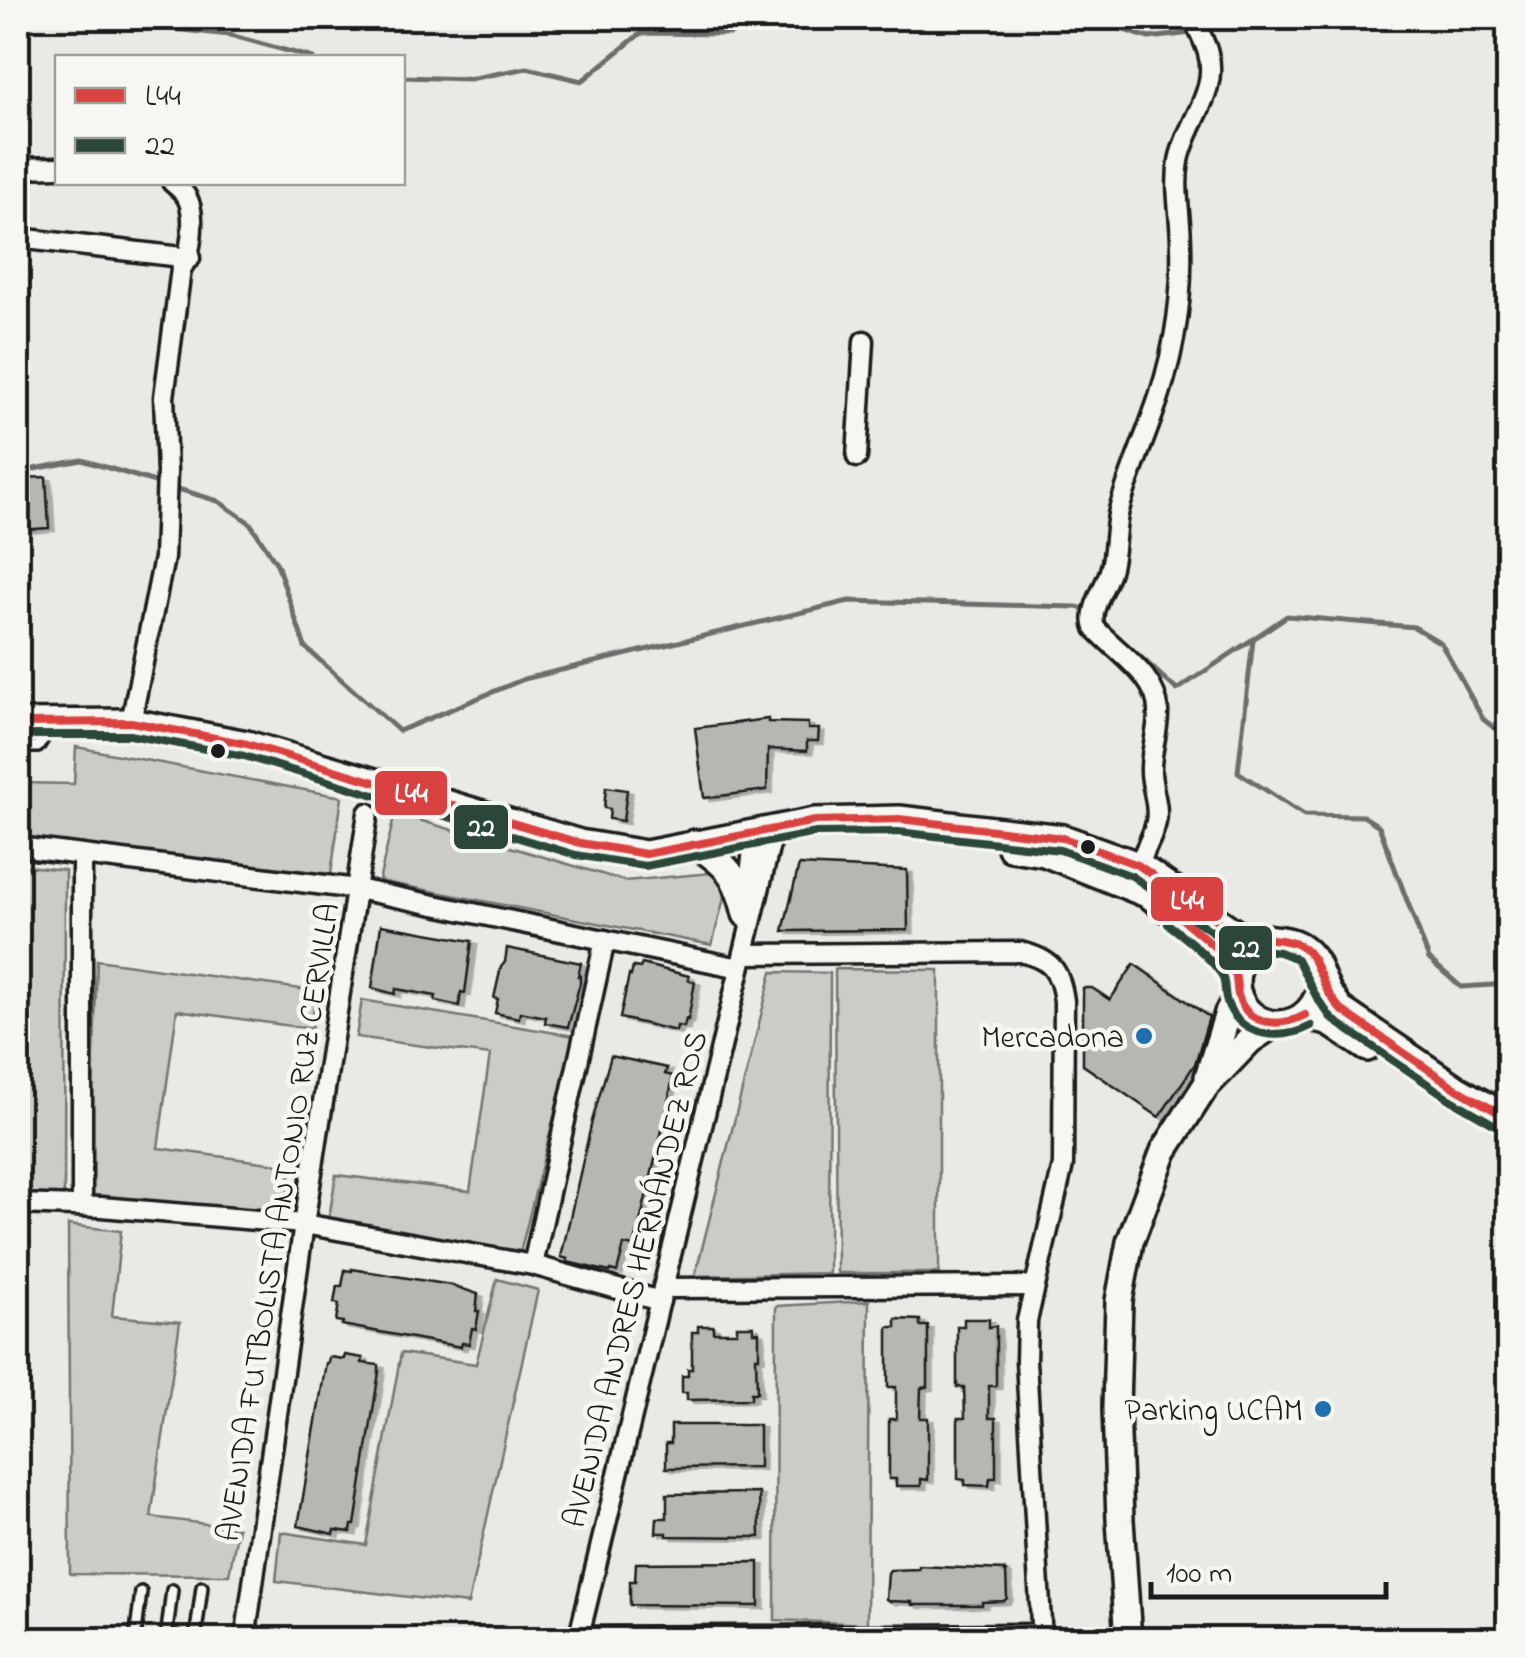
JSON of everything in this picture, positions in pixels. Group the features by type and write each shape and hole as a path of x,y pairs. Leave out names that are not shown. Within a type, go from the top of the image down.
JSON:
{"main road":[{"path":"18,724 131,722 247,744 580,844 646,854 828,821 1044,853 1138,877 1238,935 1282,940 1305,949 1340,1009 1457,1089 1508,1118"},
{"path":"695,844 733,876 748,924"},
{"path":"1138,877 1179,916 1237,985 1243,1006 1262,1021 1274,1024 1296,1021 1306,1015 1318,994 1318,970"},
{"path":"1205,1086 1248,953 1257,945 1282,940"},
{"path":"1306,1015 1330,1024 1508,1136"},
{"path":"1128,1640 1116,1408 1119,1301 1130,1242 1164,1151 1205,1086 1240,1048 1274,1024"}],"street":[{"path":"1138,877 1157,819 1150,767 1158,706 1147,682 1095,628 1094,613 1110,572 1123,496 1167,373 1178,317 1182,286 1176,193 1179,162 1208,91 1211,72 1208,53 1192,18"},
{"path":"18,168 55,168"},
{"path":"131,722 164,558 164,397 181,268 190,258 188,197 175,185"},
{"path":"18,238 190,258"},
{"path":"857,457 864,341"},
{"name":"AVENIDA FUTBOLISTA ANTONIO RUZ CERVILLA","path":"245,1640 368,813"},
{"name":"AVENIDA ANDRES HERNÁNDEZ ROS","path":"578,1638 742,961 764,830"},
{"path":"18,847 358,889 605,940 742,961 1020,952 1041,957 1054,968 1062,984 1064,1001 1063,1165 1027,1320 1026,1360 1042,1637 578,1638"},
{"path":"82,855 82,1206"},
{"path":"533,1265 605,940"},
{"path":"18,1204 304,1224 533,1265 661,1294 1035,1286"}],"lane":[{"path":"18,747 38,747 48,724"},
{"path":"195,1640 202,1587"},
{"path":"166,1640 172,1590"},
{"path":"134,1640 141,1592"}],"shaded area":[{"path":"76,747 342,797 331,874 18,837 18,783 74,784"},
{"path":"395,813 625,881 711,873 727,886 712,945 379,881"},
{"path":"18,865 65,870 64,1196 18,1195"},
{"path":"97,960 315,991 312,1029 177,1010 158,1148 292,1166 284,1213 89,1200"},
{"path":"835,969 939,970 939,1273 837,1273"},
{"path":"772,972 830,973 829,1273 695,1276"},
{"path":"362,1000 574,1036 520,1253 329,1218 336,1175 470,1191 490,1055 356,1037"},
{"path":"68,1225 121,1231 112,1316 180,1322 151,1517 238,1528 229,1575 70,1574"},
{"path":"497,1279 538,1290 468,1604 276,1581 281,1532 366,1545 401,1353 476,1364"},
{"path":"869,1301 867,1624 775,1620 776,1306"}],"building":[{"path":"46,477 49,528 20,530 21,478"},
{"path":"768,719 808,723 808,729 819,729 818,741 807,741 807,751 768,749 767,790 704,798 695,728"},
{"path":"606,787 627,790 623,821 609,819 610,809 604,808"},
{"path":"799,865 907,870 908,930 783,931"},
{"path":"381,925 472,941 465,993 461,992 459,1006 435,1001 436,996 396,989 395,994 372,988"},
{"path":"507,948 581,963 580,983 568,1027 545,1023 546,1017 520,1012 519,1018 495,1013 498,999 494,998"},
{"path":"642,964 689,976 688,980 695,982 684,1027 677,1026 676,1031 620,1018 629,975 633,967 640,968"},
{"name":"Mercadona","path":"1134,964 1209,1017 1195,1064 1159,1117 1083,1065 1083,988 1092,988 1110,1000"},
{"path":"611,1056 667,1068 665,1074 673,1076 634,1247 624,1245 617,1272 567,1262 561,1257"},
{"path":"345,1270 451,1285 478,1294 476,1329 472,1328 469,1344 462,1343 461,1347 342,1325 343,1322 336,1321 337,1286 342,1286"},
{"path":"896,1319 920,1320 920,1326 928,1326 928,1387 921,1388 920,1418 928,1418 928,1480 921,1479 921,1486 896,1486 896,1479 889,1479 889,1419 896,1419 896,1387 888,1387 888,1327 896,1327"},
{"path":"964,1319 989,1319 989,1327 996,1326 996,1386 989,1386 989,1418 996,1418 996,1478 990,1478 989,1486 965,1485 965,1480 958,1479 958,1418 965,1418 964,1387 957,1387 957,1326 964,1326"},
{"path":"698,1326 713,1326 713,1332 737,1332 737,1326 753,1326 753,1332 759,1332 757,1393 751,1393 751,1399 687,1400 687,1393 682,1393 682,1376 688,1376 688,1369 692,1369 692,1332 698,1332"},
{"path":"345,1355 379,1365 379,1372 355,1525 351,1532 335,1530 334,1534 298,1526 326,1363 329,1357 344,1359"},
{"path":"671,1425 759,1425 759,1467 666,1468"},
{"path":"759,1493 760,1537 656,1533 657,1518 667,1518 667,1494"},
{"path":"759,1562 759,1606 630,1605 630,1581 635,1581 636,1563"},
{"path":"919,1566 1004,1570 1007,1598 982,1605 912,1605 886,1599 890,1570"}],"waterway":[{"path":"69,18 230,35 302,55"},
{"path":"405,77 469,79 527,68 582,81 641,33 730,34 757,18"},
{"path":"1087,18 1149,38 1192,33"},
{"path":"1205,27 1218,18"},
{"path":"18,472 82,460 218,501 250,523 277,564 305,647 399,731 524,679 849,601 1076,607 1089,612"},
{"path":"1098,618 1177,690 1287,616 1414,627 1441,643 1483,719 1508,739"},
{"path":"1253,640 1238,772 1304,815 1363,816 1379,826 1429,959 1461,987 1508,984"}],"transit line":[{"name":"L44","path":"18,723 131,722 247,744 580,843 646,854 815,821 899,819 1063,838 1138,865 1238,935 1281,940 1305,949 1340,1009 1457,1089 1508,1118"},
{"name":"22","path":"18,735 130,735 244,756 576,855 645,866 816,833 898,832 1060,850 1132,876 1233,946 1279,952 1297,959 1332,1019 1450,1099 1502,1129"},
{"name":"L44","path":"1176,914 1232,968 1239,998 1250,1015 1277,1023 1305,1015"},
{"name":"22","path":"1168,924 1221,974 1228,1005 1243,1024 1276,1035 1311,1026"}],"place":[{"name":"Mercadona","path":"1144,1036"},
{"name":"Parking UCAM","path":"1323,1409"}]}
